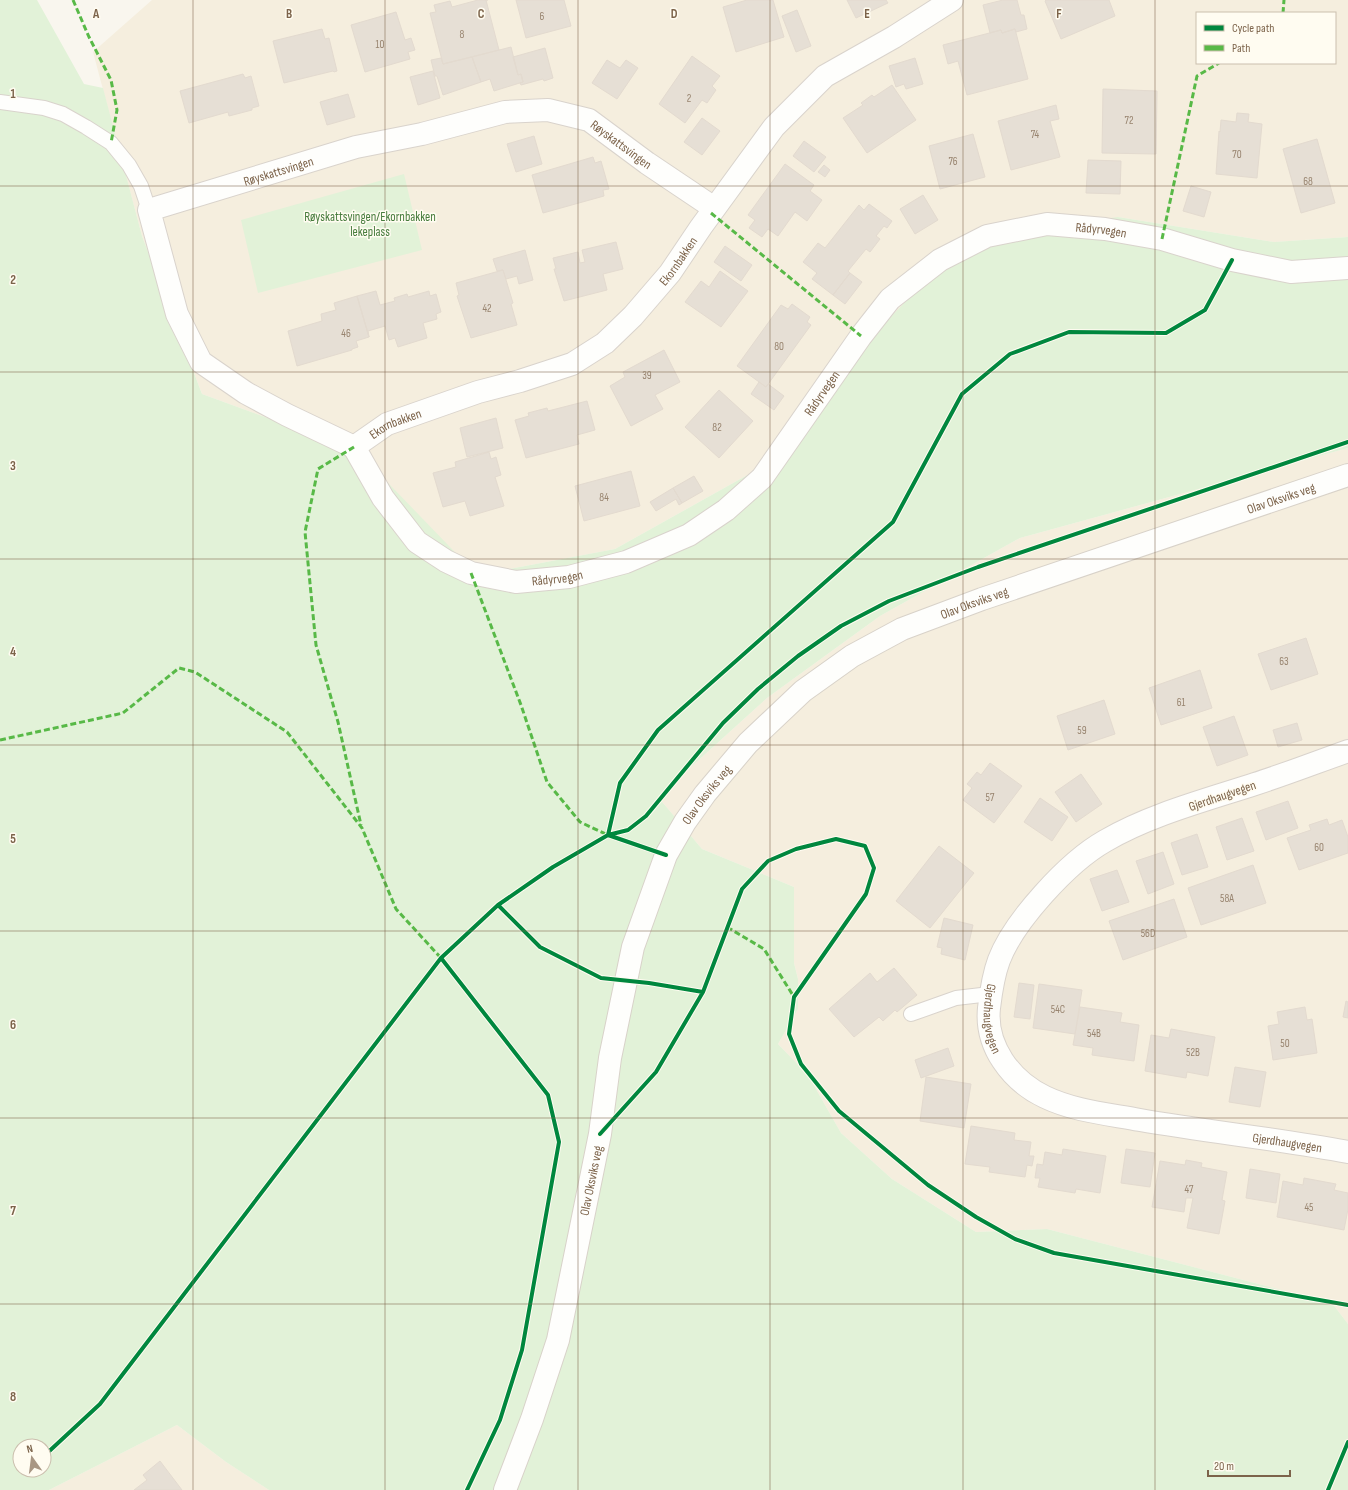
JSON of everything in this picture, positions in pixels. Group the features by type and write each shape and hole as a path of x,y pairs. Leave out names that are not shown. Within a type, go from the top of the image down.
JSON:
{"street":[{"name":"Ekornbakken","path":"354,446 387,424 478,392 520,381 572,364 605,343 633,316 670,273 714,208 774,127 825,76 894,37 952,0"},
{"name":"Røyskattsvingen","path":"149,210 356,147 422,134 505,112 548,110 589,120 647,163 714,208"},
{"path":"149,210 177,314 201,362 246,393 287,415 354,446"},
{"name":"Rådyrvegen","path":"354,446 383,498 417,542 446,561 471,573 516,582 569,576 626,562 689,535 726,510 762,478 861,336 890,299 940,260 987,236 1047,224 1105,229 1162,239 1232,260 1291,272 1348,268"},
{"name":"Olav Oksviks veg","path":"505,1490 532,1419 558,1340 600,1134 610,1058 633,947 666,855 685,822 705,794 748,743 803,691 852,656 902,629 982,599 1348,474"},
{"name":"Gjerdhaugvegen","path":"1348,751 1136,825 1103,842 1074,863 1059,876 1021,921 1000,958 992,981 988,1018 997,1053 1017,1079 1044,1097 1073,1108 1176,1126 1348,1152"}],"lane":[{"path":"0,102 44,108 63,114 86,126 112,143 141,186 149,210"},
{"path":"912,1014 956,998 990,994"}],"shaded area":[{"path":"152,0 1348,0 1348,237 1274,242 1118,217 854,355 751,473 615,549 477,575 328,440 202,394 142,236 93,52"},
{"path":"1348,448 1348,1324 1332,1303 1047,1229 976,1232 892,1179 841,1133 808,1075 778,1044 798,1009 798,979 794,963 794,887 702,849 658,797 767,698 880,616 1020,538"},
{"path":"177,1425 226,1462 269,1490 49,1490"}],"green space":[{"path":"0,0 37,0 84,84 103,88 142,236 202,394 328,440 363,457 477,575 615,549 751,473 854,355 967,238 1118,217 1274,242 1348,237 1348,448 1020,538 880,616 767,698 658,797 702,849 794,887 794,963 798,979 798,1009 778,1044 808,1075 841,1133 892,1179 976,1232 1047,1229 1332,1303 1348,1324 1348,1490 269,1490 226,1462 177,1425 49,1490 0,1490"},
{"name":"Røyskattsvingen/Ekornbakken lekeplass","path":"404,174 422,250 258,293 241,220"}],"building":[{"path":"478,0 486,0 499,50 443,64 430,13 436,12 434,5 450,1 452,7"},
{"path":"516,0 564,0 571,26 526,38"},
{"path":"747,0 773,0 784,37 736,52 723,7"},
{"path":"847,0 886,0 888,3 856,18"},
{"path":"1003,0 1017,0 1021,15 1024,15 1027,29 1016,32 1015,29 1002,33 1001,30 990,33 983,5"},
{"path":"1109,0 1115,16 1061,39 1045,1"},
{"path":"797,10 811,46 796,52 782,16"},
{"path":"396,12 405,40 411,38 415,50 408,52 410,59 365,72 351,25"},
{"path":"322,29 325,39 329,38 337,71 284,83 273,41"},
{"path":"1015,29 1028,79 967,95 958,61 948,64 943,45 1001,30 1002,33"},
{"path":"511,47 518,75 521,74 523,82 494,91 490,79 481,82 472,57"},
{"path":"545,48 553,78 521,85 520,83 523,82 521,74 518,75 513,57"},
{"path":"692,56 720,76 712,86 716,90 707,103 702,100 685,123 659,104"},
{"path":"472,57 481,82 443,95 437,76 435,76 431,60 441,58 443,64"},
{"path":"915,58 923,84 906,89 904,84 896,87 889,66"},
{"path":"607,60 620,68 626,60 638,68 617,99 592,83"},
{"path":"433,71 440,98 418,105 410,77"},
{"path":"243,74 245,78 251,76 259,106 252,108 252,110 229,116 228,112 189,123 180,91"},
{"path":"892,85 916,120 867,153 843,118 863,105 861,103 872,95 874,97"},
{"path":"1103,89 1157,91 1156,154 1102,153"},
{"path":"348,94 355,117 327,125 320,102"},
{"path":"1056,105 1059,119 1050,121 1060,157 1011,170 998,121"},
{"path":"1237,113 1249,114 1248,122 1262,124 1257,178 1216,174 1221,120 1236,122"},
{"path":"702,118 720,131 702,155 684,142"},
{"path":"973,134 985,177 940,189 929,146"},
{"path":"534,136 542,164 516,172 507,144"},
{"path":"1317,139 1335,203 1301,213 1283,149"},
{"path":"804,141 826,157 814,172 793,156"},
{"path":"593,157 595,163 601,161 609,189 603,190 604,196 543,213 532,175"},
{"path":"1088,160 1121,161 1120,194 1086,193"},
{"path":"785,164 814,185 810,191 822,200 807,221 795,212 778,236 768,229 762,237 749,228 755,220 748,215"},
{"path":"824,165 830,170 825,177 818,172"},
{"path":"1191,186 1211,192 1204,217 1183,211"},
{"path":"923,195 938,220 915,234 900,209"},
{"path":"869,204 892,221 887,228 884,226 876,236 880,239 870,252 866,249 848,271 850,273 833,295 812,279 817,273 803,262 818,243 825,248 859,205 864,210"},
{"path":"616,242 623,269 603,274 607,290 564,301 554,269 556,269 553,258 578,252 580,263 585,262 582,250"},
{"path":"725,246 752,265 741,281 714,262"},
{"path":"525,250 533,280 519,284 517,276 506,279 503,270 497,271 493,259"},
{"path":"503,270 513,303 511,304 517,325 471,338 457,296 459,295 456,283"},
{"path":"720,271 748,291 721,327 685,302 701,281 709,287"},
{"path":"850,273 862,282 845,304 833,295"},
{"path":"376,291 380,305 395,301 394,298 407,294 408,297 429,291 430,296 436,294 441,312 436,314 437,319 423,323 427,338 398,347 395,338 389,340 385,326 368,331 369,337 357,296"},
{"path":"357,296 369,337 356,341 358,347 352,350 297,366 288,331 322,321 321,314 336,310 334,303"},
{"path":"792,304 810,317 807,322 811,325 766,387 737,366 781,305 788,309"},
{"path":"664,350 680,382 655,395 663,409 631,426 610,386 625,377 623,372"},
{"path":"759,382 766,387 768,384 784,396 774,410 751,394"},
{"path":"719,390 753,421 719,458 685,427"},
{"path":"587,401 595,430 577,435 579,444 526,458 515,420 529,416 528,413 547,408 548,411"},
{"path":"496,418 503,448 467,457 460,428"},
{"path":"489,452 491,459 496,457 501,475 495,477 504,506 470,516 465,501 443,507 433,473 456,467 455,462"},
{"path":"631,471 640,506 584,521 575,486"},
{"path":"694,476 703,491 682,503 673,488"},
{"path":"673,488 682,503 679,505 676,499 656,511 650,502"},
{"path":"1306,638 1318,674 1271,690 1258,654"},
{"path":"1200,670 1212,708 1161,725 1149,688"},
{"path":"1104,700 1115,734 1068,750 1057,716"},
{"path":"1234,716 1248,755 1217,766 1203,727"},
{"path":"1297,723 1302,740 1278,747 1273,730"},
{"path":"990,763 1022,786 994,823 963,800 972,788 967,784 977,772 981,775"},
{"path":"1081,774 1102,804 1076,822 1055,792"},
{"path":"1040,798 1068,817 1052,841 1024,822"},
{"path":"1288,801 1298,828 1266,840 1256,812"},
{"path":"1242,818 1254,851 1227,860 1216,827"},
{"path":"1327,819 1329,825 1342,820 1348,837 1348,853 1299,870 1287,838 1311,830 1309,825"},
{"path":"1197,834 1208,867 1182,875 1171,843"},
{"path":"939,846 974,873 930,928 896,901"},
{"path":"1163,852 1174,884 1148,894 1136,861"},
{"path":"1253,865 1266,903 1201,925 1188,888"},
{"path":"1117,870 1129,902 1102,911 1090,879"},
{"path":"1174,899 1187,937 1123,960 1109,921"},
{"path":"944,918 973,925 965,960 941,954 942,948 937,947"},
{"path":"894,968 917,995 897,1012 895,1010 883,1021 879,1017 854,1037 829,1009 870,973 877,982"},
{"path":"1019,983 1034,985 1030,1019 1014,1017"},
{"path":"1039,984 1082,990 1075,1034 1033,1028"},
{"path":"1346,1001 1348,1002 1348,1018 1343,1017"},
{"path":"1080,1007 1122,1013 1120,1022 1139,1025 1134,1061 1092,1055 1093,1048 1073,1045"},
{"path":"1305,1007 1307,1020 1312,1019 1317,1053 1273,1060 1268,1026 1279,1024 1277,1012"},
{"path":"1171,1029 1215,1037 1208,1076 1187,1072 1186,1078 1145,1071 1151,1035 1169,1038"},
{"path":"948,1048 954,1066 921,1078 915,1060"},
{"path":"1235,1067 1266,1072 1260,1107 1229,1102"},
{"path":"926,1077 971,1084 964,1128 920,1121"},
{"path":"971,1126 1015,1133 1014,1140 1031,1142 1029,1156 1034,1156 1032,1166 1027,1165 1025,1177 989,1172 990,1167 965,1164"},
{"path":"1063,1149 1106,1156 1100,1193 1076,1189 1075,1193 1038,1187 1040,1178 1035,1178 1037,1164 1043,1165 1045,1152 1062,1155"},
{"path":"1126,1149 1155,1153 1150,1187 1121,1183"},
{"path":"1186,1160 1202,1163 1201,1167 1227,1172 1222,1200 1225,1201 1219,1234 1187,1228 1193,1198 1186,1198 1184,1212 1152,1207 1160,1161 1185,1165"},
{"path":"1250,1169 1280,1174 1276,1203 1246,1198"},
{"path":"1304,1178 1336,1184 1334,1190 1348,1193 1348,1209 1344,1230 1277,1217 1283,1181 1303,1185"},
{"path":"160,1461 182,1490 134,1490 147,1480 143,1475"}],"marked path":[{"path":"73,0 89,37 111,80 117,110 111,143"},
{"path":"1283,12 1284,0"},
{"path":"1162,239 1197,76 1217,64"},
{"path":"711,213 861,336"},
{"path":"354,447 318,469 305,532 316,645 338,722 361,825"},
{"path":"471,573 521,705 547,782 580,822 608,835"},
{"path":"0,740 123,713 179,668 195,672 287,732 362,828 396,909 441,958"},
{"path":"727,927 764,949 794,997"}],"cycle path":[{"path":"1232,260 1205,310 1166,333 1069,332 1010,354 962,394 893,522 658,730 620,783 608,835 628,830 646,816 723,723 758,689 798,656 841,626 889,601 978,567 1348,442"},
{"path":"52,1449 100,1404 441,958 498,905 553,867 608,835 666,855"},
{"path":"498,905 540,947 601,978 649,983 703,992 742,889 768,861 796,849 836,839 865,846 874,868 866,894 794,997 789,1034 801,1064 839,1111 928,1185 976,1217 1015,1239 1054,1253 1348,1305"},
{"path":"441,958 548,1095 559,1142 522,1350 500,1420 467,1490"},
{"path":"600,1134 656,1072 703,992"},
{"path":"1328,1490 1348,1442"}]}
